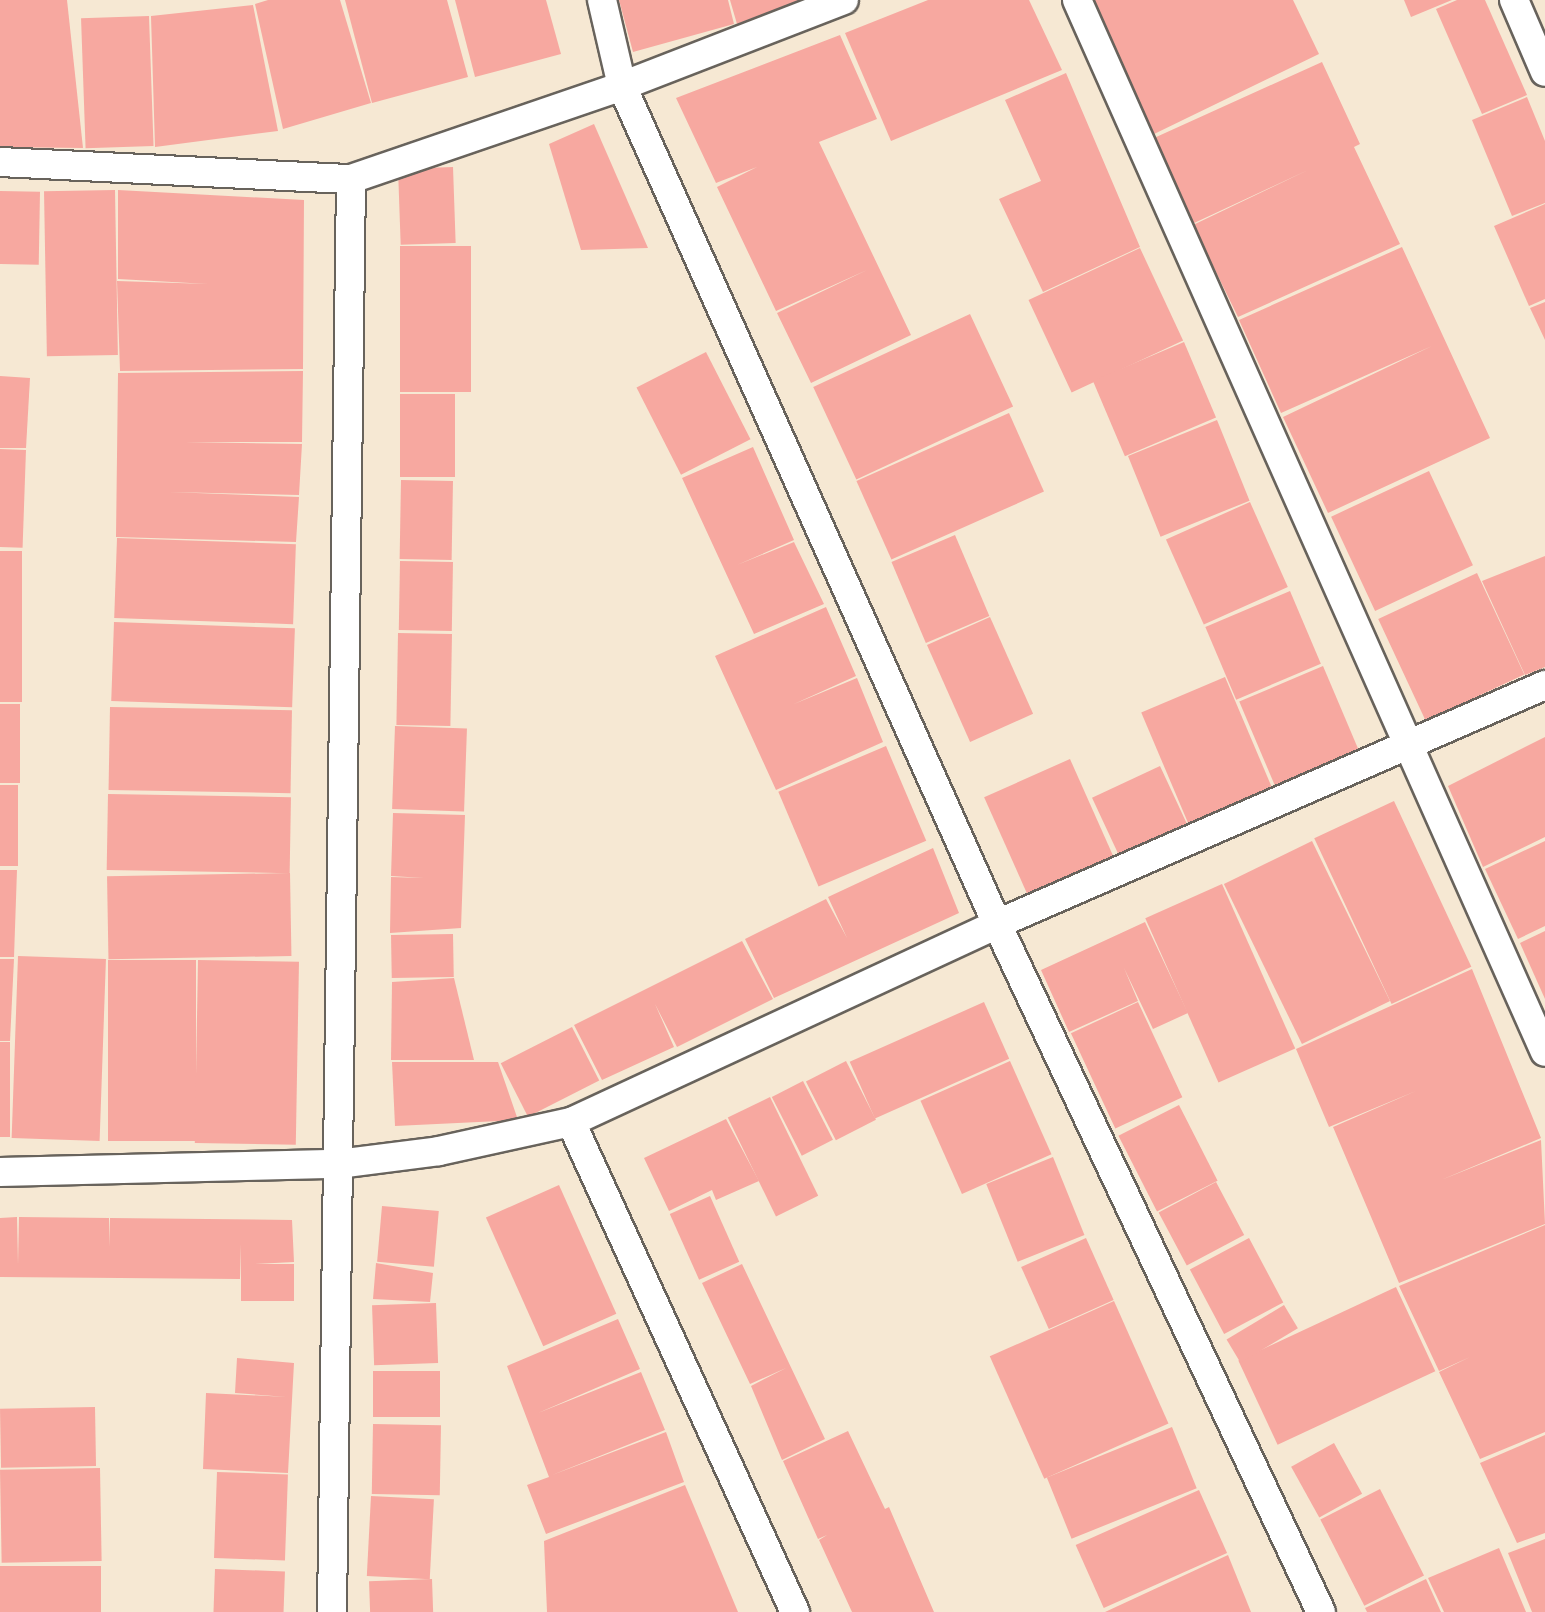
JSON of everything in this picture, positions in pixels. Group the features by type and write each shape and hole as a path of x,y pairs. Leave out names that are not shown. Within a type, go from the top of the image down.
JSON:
{"street":[{"path":"602,0 622,86 997,924 1321,1612"},
{"path":"0,162 351,179 622,86 844,0"},
{"path":"1077,0 1545,1052"},
{"path":"1514,0 1545,72"},
{"path":"332,1612 351,179"},
{"path":"0,1172 338,1164 439,1151 571,1122 997,924 1545,685"},
{"path":"571,1122 795,1612"}],"building":[{"path":"0,0 67,0 83,148 0,147"},
{"path":"268,0 340,0 371,103 283,129 255,4"},
{"path":"345,0 447,0 468,77 372,103"},
{"path":"455,0 546,0 561,54 475,77"},
{"path":"619,0 728,0 734,24 633,52"},
{"path":"730,0 800,0 737,24"},
{"path":"928,0 1029,0 1062,70 891,141 845,33"},
{"path":"1088,0 1293,0 1319,54 1152,135"},
{"path":"1404,0 1452,0 1411,17"},
{"path":"1457,0 1485,0 1527,95 1482,114 1436,9"},
{"path":"253,5 278,131 155,147 151,16"},
{"path":"149,16 154,146 86,148 81,18"},
{"path":"840,35 877,119 819,142 911,335 811,383 777,313 867,270 776,311 717,187 757,167 716,183 676,98"},
{"path":"1322,62 1360,144 1354,147 1400,244 1238,317 1193,225 1308,170 1192,224 1154,138"},
{"path":"1066,73 1140,247 1043,292 999,199 1041,181 1005,100"},
{"path":"1527,97 1545,141 1545,203 1512,216 1472,120"},
{"path":"594,124 648,248 581,250 549,144"},
{"path":"453,167 456,243 401,245 398,169"},
{"path":"115,190 118,355 47,356 44,191"},
{"path":"118,190 304,200 303,369 120,371 117,281 208,284 118,279"},
{"path":"0,191 40,192 39,265 0,264"},
{"path":"1545,204 1545,299 1529,306 1494,226"},
{"path":"400,246 471,246 471,392 400,392"},
{"path":"1402,247 1490,438 1328,513 1283,417 1432,346 1281,413 1239,320"},
{"path":"1140,248 1183,340 1072,392 1029,300"},
{"path":"1545,302 1545,340 1530,308"},
{"path":"970,314 1013,406 856,480 813,387"},
{"path":"1184,342 1216,417 1125,456 1093,381"},
{"path":"706,352 750,439 681,475 637,387"},
{"path":"303,371 302,442 185,442 302,444 299,495 169,492 299,497 296,542 116,537 118,373"},
{"path":"0,376 30,378 26,448 0,448"},
{"path":"400,394 455,394 455,477 400,477"},
{"path":"1009,413 1044,492 891,559 856,481"},
{"path":"1217,420 1250,501 1161,537 1128,456"},
{"path":"753,447 794,540 737,565 794,542 824,604 754,634 682,478"},
{"path":"0,449 26,450 23,548 0,547"},
{"path":"1429,471 1473,565 1375,611 1331,517"},
{"path":"401,480 453,481 452,560 400,559"},
{"path":"1250,502 1288,587 1204,624 1166,539"},
{"path":"955,535 989,616 926,643 891,562"},
{"path":"117,538 296,544 293,624 114,618"},
{"path":"0,551 22,551 22,702 0,702"},
{"path":"1545,556 1545,667 1525,675 1482,581"},
{"path":"400,561 453,562 452,631 399,630"},
{"path":"1477,573 1524,675 1426,721 1378,619"},
{"path":"1290,591 1321,664 1236,700 1205,627"},
{"path":"826,607 856,676 794,704 857,678 883,742 776,790 715,656"},
{"path":"990,617 1033,714 970,742 927,645"},
{"path":"114,622 295,628 292,707 111,701"},
{"path":"398,633 452,634 450,726 396,725"},
{"path":"1323,666 1359,751 1275,786 1239,702"},
{"path":"1225,677 1272,788 1189,824 1141,713"},
{"path":"0,704 20,704 20,783 0,783"},
{"path":"110,707 292,710 291,793 109,790"},
{"path":"395,726 467,729 464,811 392,809"},
{"path":"1545,737 1545,837 1483,867 1448,786"},
{"path":"886,746 926,841 819,887 778,792"},
{"path":"1070,759 1114,857 1028,895 984,797"},
{"path":"1160,766 1187,825 1119,857 1092,798"},
{"path":"0,785 18,785 18,866 0,866"},
{"path":"108,794 291,797 290,873 107,870"},
{"path":"1394,801 1471,967 1392,1004 1314,838"},
{"path":"393,813 465,815 461,928 390,933 391,877 424,878 391,876"},
{"path":"1312,841 1390,1001 1302,1044 1224,884"},
{"path":"1545,841 1545,926 1518,939 1485,869"},
{"path":"933,848 959,913 774,998 745,939 826,899 847,938 828,897"},
{"path":"0,870 17,870 14,957 0,957"},
{"path":"290,873 291,956 108,959 107,876"},
{"path":"1222,884 1295,1048 1218,1083 1145,918"},
{"path":"1145,922 1188,1013 1153,1029 1124,968 1138,1001 1069,1032 1041,970"},
{"path":"1545,931 1545,999 1520,943"},
{"path":"453,934 454,977 392,978 391,935"},
{"path":"742,941 773,999 677,1047 655,1004 674,1047 602,1080 574,1025"},
{"path":"18,956 106,959 100,1141 12,1138"},
{"path":"0,959 14,959 10,1041 0,1041"},
{"path":"108,960 196,960 196,1141 108,1141"},
{"path":"198,960 299,962 296,1145 195,1143"},
{"path":"1472,969 1541,1138 1441,1180 1541,1140 1545,1224 1399,1283 1333,1127 1416,1091 1329,1127 1296,1049"},
{"path":"454,978 474,1060 391,1060 392,982"},
{"path":"984,1002 1009,1059 875,1118 850,1062"},
{"path":"1138,1002 1182,1097 1115,1128 1071,1033"},
{"path":"572,1027 599,1080 528,1117 501,1063"},
{"path":"0,1042 10,1042 10,1137 0,1137"},
{"path":"846,1061 876,1120 836,1140 806,1081"},
{"path":"1010,1061 1051,1154 962,1194 920,1101"},
{"path":"392,1062 498,1062 518,1120 395,1126"},
{"path":"803,1081 833,1140 802,1156 772,1097"},
{"path":"770,1097 818,1196 776,1216 728,1118"},
{"path":"1179,1105 1218,1181 1157,1212 1118,1136"},
{"path":"726,1119 759,1181 716,1200 712,1190 669,1211 644,1158"},
{"path":"1053,1157 1084,1235 1018,1262 986,1184"},
{"path":"1216,1182 1244,1235 1187,1265 1159,1213"},
{"path":"559,1185 616,1314 543,1346 486,1218"},
{"path":"710,1196 739,1262 699,1280 670,1214"},
{"path":"382,1206 439,1211 434,1267 377,1262"},
{"path":"17,1217 18,1264 19,1217 109,1218 110,1247 110,1218 292,1220 294,1262 255,1264 294,1264 294,1301 241,1301 241,1244 240,1279 0,1277 0,1218"},
{"path":"1545,1225 1545,1432 1480,1459 1439,1372 1470,1357 1439,1371 1399,1286"},
{"path":"1086,1238 1114,1300 1049,1329 1021,1267"},
{"path":"1249,1238 1283,1302 1224,1334 1190,1269"},
{"path":"376,1263 433,1273 430,1302 373,1299"},
{"path":"742,1264 825,1439 782,1460 751,1386 786,1368 750,1384 702,1283"},
{"path":"1396,1287 1435,1371 1278,1445 1238,1361"},
{"path":"1114,1301 1169,1423 1044,1479 990,1356"},
{"path":"436,1303 438,1363 374,1365 372,1305"},
{"path":"1284,1305 1298,1328 1240,1363 1227,1340"},
{"path":"618,1319 640,1369 538,1413 641,1372 665,1430 552,1475 666,1432 684,1482 546,1534 527,1485 549,1477 507,1366"},
{"path":"237,1358 294,1363 288,1473 203,1469 206,1393 287,1397 235,1393"},
{"path":"373,1371 440,1371 440,1417 373,1417"},
{"path":"95,1407 96,1466 1,1468 0,1409"},
{"path":"373,1424 441,1425 440,1495 372,1494"},
{"path":"1172,1427 1197,1488 1072,1539 1047,1478"},
{"path":"848,1431 885,1509 889,1507 934,1612 852,1612 819,1540 827,1535 818,1539 783,1461"},
{"path":"1545,1435 1545,1533 1517,1543 1480,1463"},
{"path":"1334,1443 1362,1494 1319,1517 1291,1467"},
{"path":"100,1468 102,1561 2,1563 0,1470"},
{"path":"217,1472 288,1474 285,1560 214,1558"},
{"path":"685,1485 738,1612 547,1612 544,1541"},
{"path":"1380,1489 1424,1575 1364,1606 1320,1519"},
{"path":"1199,1490 1227,1553 1104,1608 1076,1545"},
{"path":"371,1496 434,1499 430,1579 367,1576"},
{"path":"1545,1539 1545,1612 1532,1612 1508,1553"},
{"path":"1499,1548 1526,1612 1444,1612 1428,1578"},
{"path":"1228,1555 1251,1612 1105,1612"},
{"path":"0,1566 101,1566 101,1612 0,1612"},
{"path":"215,1569 285,1571 284,1612 213,1612"},
{"path":"432,1579 433,1612 370,1612 369,1581"},
{"path":"1426,1579 1441,1612 1367,1612 1365,1608"}]}
